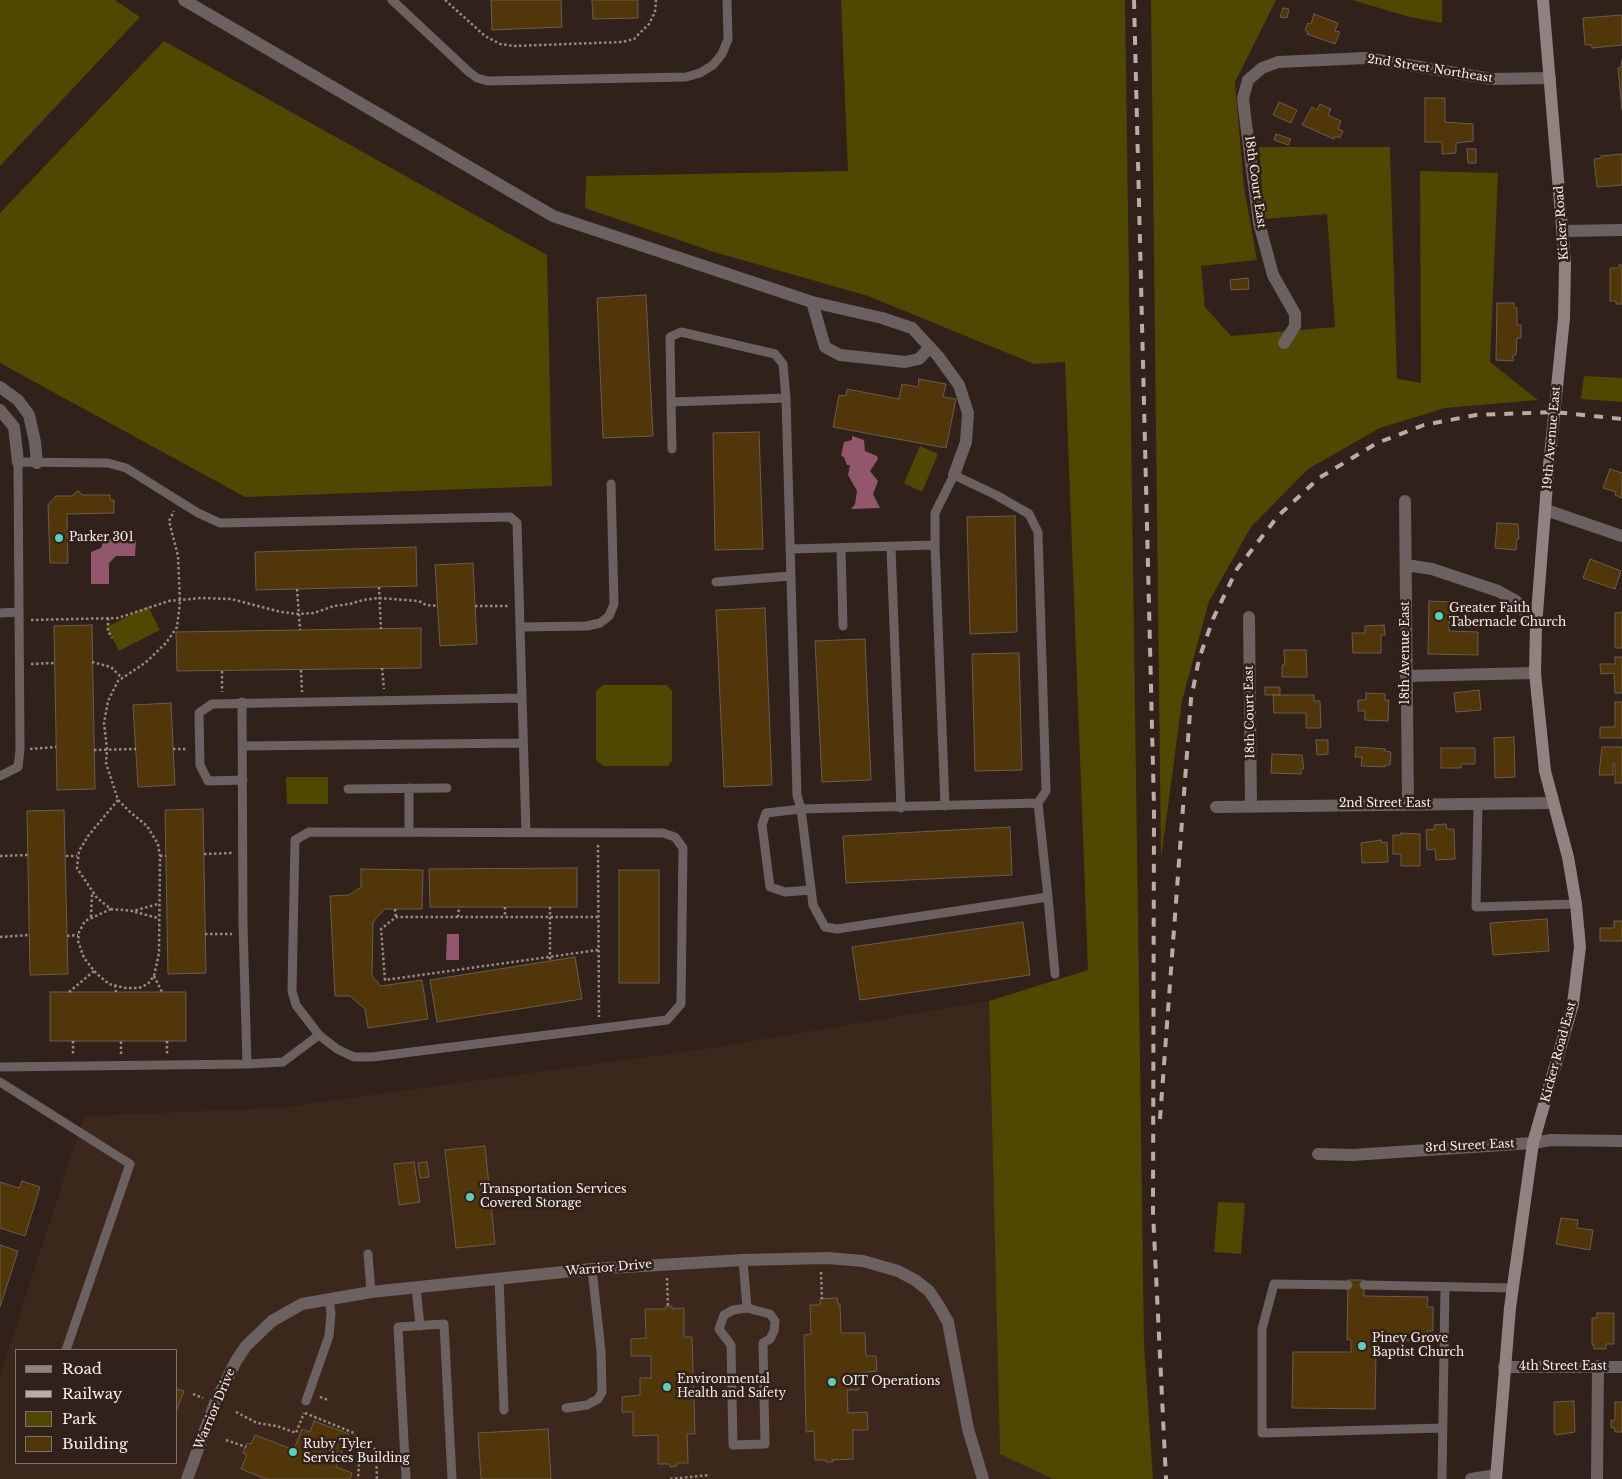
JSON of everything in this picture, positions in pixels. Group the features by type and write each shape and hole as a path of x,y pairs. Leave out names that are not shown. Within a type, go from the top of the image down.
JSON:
{"main road":[{"name":"Kicker Road","path":"1543,0 1562,230 1564,318 1559,367"},
{"name":"19th Avenue East","path":"1546,510 1559,367"},
{"path":"1536,626 1546,510"},
{"name":"Kicker Road East","path":"1496,1477 1512,1288 1533,1143 1573,1004 1580,947 1576,904 1568,857 1544,771 1535,673 1536,626"}],"street":[{"path":"184,0 553,216 812,302 882,318 912,328 930,347 959,385 968,413 966,442 954,475"},
{"name":"2nd Street Northeast","path":"1254,74 1262,68 1278,62 1366,58 1492,79 1550,78"},
{"name":"18th Court East","path":"1254,74 1248,80 1243,98 1259,223 1273,275 1295,314 1294,326 1284,343"},
{"path":"1562,230 1622,230"},
{"path":"812,302 826,347 840,355 905,362 919,359 930,347"},
{"path":"0,387 18,400 29,415 37,463"},
{"path":"0,410 14,427 18,462"},
{"name":"18th Avenue East","path":"1405,501 1408,804"},
{"path":"1546,510 1622,536"},
{"path":"1406,565 1432,569 1498,591 1516,601 1536,626"},
{"name":"18th Court East","path":"1249,617 1251,806"},
{"path":"1406,676 1535,673"},
{"name":"2nd Street East","path":"1216,806 1553,803"},
{"name":"3rd Street East","path":"1318,1154 1352,1155 1533,1143 1551,1140 1622,1142"},
{"name":"Warrior Drive","path":"187,1479 226,1376 246,1346 258,1333 286,1311 302,1304 371,1292 592,1269 743,1260 820,1258 845,1259 881,1265 915,1280 929,1292 948,1322 968,1429 983,1479"},
{"path":"1597,1479 1598,1366"},
{"name":"4th Street East","path":"1504,1367 1622,1367"},
{"path":"1471,1479 1496,1477"}],"lane":[{"path":"392,0 476,78 488,81 686,77 700,74 713,65 722,54 728,39 727,0"},
{"path":"672,449 670,337 681,332 775,354 783,364 786,398 797,795 801,809 813,905 826,927 837,929 1048,897"},
{"path":"671,402 786,398"},
{"path":"0,776 18,767 20,750 18,462 108,463 126,468 220,523 510,517 517,522 526,833"},
{"path":"945,806 935,512 954,475 988,490 1029,514 1038,532 1046,791 1038,802 1054,974"},
{"path":"520,627 587,626 600,623 609,616 614,604 611,484"},
{"path":"790,549 935,546"},
{"path":"841,548 843,626"},
{"path":"891,548 901,808"},
{"path":"716,582 790,576"},
{"path":"0,613 19,616"},
{"path":"243,780 208,781 200,765 199,713 212,704 522,698"},
{"path":"242,702 247,1064"},
{"path":"243,746 523,743"},
{"path":"409,788 409,832"},
{"path":"348,789 447,788"},
{"path":"811,890 785,892 770,886 762,825 766,813 801,809 901,808 1038,802"},
{"path":"1478,804 1476,908 1576,904"},
{"path":"309,832 409,832 663,833 675,837 683,848 682,1004 667,1020 599,1029 372,1057 354,1057 337,1049 319,1035 296,1005 292,991 295,840 309,832"},
{"path":"0,1067 283,1062 319,1035"},
{"path":"0,1082 130,1164 66,1349"},
{"path":"368,1254 371,1292"},
{"path":"743,1260 747,1308"},
{"path":"566,1408 587,1405 598,1399 602,1392 601,1350 592,1269"},
{"path":"498,1278 504,1410"},
{"path":"1348,1286 1274,1284 1262,1329 1262,1433 1442,1428"},
{"path":"1364,1286 1512,1288"},
{"path":"416,1287 420,1326"},
{"path":"1442,1479 1445,1287"},
{"path":"306,1401 329,1336 332,1314 329,1298"},
{"path":"747,1308 770,1314 774,1321 774,1331 770,1339 763,1343 765,1444 733,1444 731,1344 724,1338 719,1329 724,1315 733,1310 747,1308"},
{"path":"406,1479 398,1327 444,1324 452,1479"}],"path":[{"path":"446,0 485,36 500,44 514,46 622,42 634,39 649,24 655,12 656,0"},
{"path":"159,919 133,911 111,909 85,921 78,935 78,941 84,958 94,971 109,984 139,988 148,984 154,976 159,953 159,919 158,904 160,856 158,844 148,826 129,812 118,800 106,763 107,749 104,724 108,701 118,681 145,663 166,643 177,627 180,602 178,556 169,520 180,501"},
{"path":"379,587 381,629"},
{"path":"297,589 300,630"},
{"path":"19,616 118,618 169,601 180,602 201,598 231,599 281,612 299,614 362,600 380,598 419,600 426,605 438,606"},
{"path":"475,606 520,606"},
{"path":"108,618 108,631 112,638"},
{"path":"92,662 111,667 122,678"},
{"path":"20,665 54,663"},
{"path":"382,668 384,700"},
{"path":"301,670 302,701"},
{"path":"222,671 222,703"},
{"path":"20,750 56,747"},
{"path":"173,749 199,748"},
{"path":"94,750 136,749"},
{"path":"111,909 93,892 77,868 78,856 88,836 118,800"},
{"path":"598,833 599,1029"},
{"path":"204,854 243,853"},
{"path":"0,856 28,855"},
{"path":"66,856 78,856"},
{"path":"160,856 166,856"},
{"path":"91,918 93,892"},
{"path":"133,911 158,904"},
{"path":"458,917 459,907"},
{"path":"506,907 506,917"},
{"path":"550,907 550,959"},
{"path":"395,909 396,917"},
{"path":"598,918 396,917 381,929 384,980 502,966 598,950"},
{"path":"205,934 244,934"},
{"path":"0,937 29,935"},
{"path":"67,936 78,935"},
{"path":"69,992 94,971"},
{"path":"154,976 162,992"},
{"path":"115,985 116,992"},
{"path":"820,1258 822,1299"},
{"path":"666,1264 668,1306"},
{"path":"193,1394 206,1399"},
{"path":"236,1412 257,1423 277,1426 296,1433 304,1413 306,1401"},
{"path":"304,1413 348,1429 357,1438 360,1448 358,1479"},
{"path":"226,1440 246,1447"},
{"path":"349,1445 360,1448 376,1448 378,1479"},
{"path":"670,1479 710,1476"}],"shaded area":[{"path":"852,436 864,440 865,451 877,456 878,459 870,471 878,481 873,494 880,508 851,509 855,504 857,491 848,475 850,465 847,465 844,457 841,456 844,442 852,440"},
{"path":"104,539 136,540 135,556 116,556 109,563 109,584 91,584 91,552 101,548"},
{"path":"447,934 459,934 459,960 446,960"},
{"path":"989,1001 1000,1453 1053,1479 0,1479 0,1375 84,1116 278,1108 711,1048"}],"green space":[{"path":"0,0 115,0 140,17 0,166"},
{"path":"841,0 1125,0 1144,1344 1153,1479 1053,1479 1000,1454 989,1001 1088,970 1065,362 1034,364 868,296 714,252 585,208 586,176 848,171"},
{"path":"1151,0 1276,0 1235,82 1244,187 1257,260 1201,266 1205,307 1231,336 1335,327 1327,214 1264,219 1259,147 1390,147 1397,379 1421,383 1420,171 1498,173 1490,362 1538,400 1445,408 1380,428 1308,469 1251,527 1209,601 1182,701 1161,859"},
{"path":"1352,0 1442,0 1442,23 1410,17"},
{"path":"164,41 547,255 552,486 245,497 0,363 0,213"},
{"path":"1584,376 1622,378 1622,402 1581,399"},
{"path":"920,446 938,454 922,492 904,483"},
{"path":"148,606 160,630 119,651 107,627"},
{"path":"603,685 667,685 672,691 672,761 668,766 603,766 596,760 596,691"},
{"path":"286,777 328,777 328,804 287,804"},
{"path":"1218,1202 1245,1203 1241,1254 1214,1252"}],"building":[{"path":"491,0 561,0 562,27 492,30"},
{"path":"592,0 638,0 638,18 593,19"},
{"path":"1283,8 1289,9 1287,18 1280,17"},
{"path":"1314,14 1338,23 1335,31 1340,32 1335,44 1307,34 1308,32 1305,30 1308,23 1311,24"},
{"path":"1622,15 1622,45 1592,48 1592,45 1585,45 1583,18"},
{"path":"1622,60 1622,110 1618,68 1621,67"},
{"path":"1425,98 1445,98 1445,122 1473,124 1473,141 1456,143 1456,153 1442,154 1442,142 1425,142"},
{"path":"1279,102 1297,110 1291,123 1273,115"},
{"path":"1320,104 1331,109 1328,115 1341,121 1338,129 1343,131 1340,138 1335,136 1334,139 1302,125 1312,107 1317,110"},
{"path":"1276,134 1291,139 1288,145 1274,140"},
{"path":"1467,149 1476,149 1476,163 1468,163"},
{"path":"1622,154 1622,185 1597,187 1594,159 1601,158 1601,156"},
{"path":"1619,265 1622,265 1622,304 1616,304 1616,301 1610,301 1610,268 1619,268"},
{"path":"1248,278 1249,289 1231,290 1230,280"},
{"path":"646,295 653,436 603,438 597,298"},
{"path":"1497,303 1514,303 1514,308 1517,308 1517,325 1521,325 1521,338 1517,338 1516,355 1513,355 1513,361 1496,360"},
{"path":"919,379 946,384 943,397 956,399 946,448 833,427 839,395 846,396 847,389 899,399 902,384 918,387"},
{"path":"759,432 763,549 715,550 713,433"},
{"path":"1610,469 1622,473 1622,498 1615,495 1616,492 1603,488"},
{"name":"Parker 301","path":"78,491 82,495 110,495 110,500 114,500 114,513 67,514 68,563 50,563 48,505 56,496 72,496"},
{"path":"1015,516 1017,632 970,634 967,517"},
{"path":"1497,523 1518,524 1519,539 1517,539 1516,550 1495,548"},
{"path":"416,547 417,586 256,590 255,552"},
{"path":"1590,559 1621,571 1615,589 1583,578"},
{"path":"473,563 477,644 440,646 435,565"},
{"name":"Greater Faith Tabernacle Church","path":"1429,601 1450,602 1449,631 1478,632 1478,655 1428,654"},
{"path":"765,608 772,785 724,787 716,610"},
{"path":"1622,612 1622,648 1615,648 1615,613"},
{"path":"92,625 95,789 57,790 54,626"},
{"path":"1384,625 1385,635 1381,635 1381,653 1353,653 1352,633 1365,633 1365,626"},
{"path":"421,628 421,668 177,671 176,632"},
{"path":"865,639 871,780 822,782 815,641"},
{"path":"1284,650 1306,650 1307,677 1282,677 1282,665 1285,665"},
{"path":"1019,653 1022,770 975,771 972,654"},
{"path":"1615,657 1622,657 1622,693 1615,693 1614,673 1601,674 1600,664 1615,664"},
{"path":"1265,687 1280,687 1280,695 1265,695"},
{"path":"1479,690 1481,710 1456,712 1454,693"},
{"path":"1366,693 1385,694 1385,700 1389,700 1388,721 1365,720 1365,711 1358,711 1358,700 1366,700"},
{"path":"1273,695 1314,695 1314,701 1320,701 1321,728 1306,728 1306,713 1274,713"},
{"path":"1615,702 1622,702 1622,738 1600,738 1600,727 1615,727"},
{"path":"171,703 175,785 138,787 133,705"},
{"path":"1514,737 1515,777 1495,778 1494,738"},
{"path":"1316,740 1328,740 1328,754 1317,755"},
{"path":"1356,747 1385,749 1385,751 1391,752 1390,765 1385,765 1385,767 1361,766 1362,757 1355,757"},
{"path":"1602,747 1622,747 1622,783 1615,783 1615,764 1613,764 1613,775 1599,775"},
{"path":"1441,748 1475,748 1475,764 1461,764 1461,768 1441,768"},
{"path":"1272,754 1302,755 1304,769 1301,769 1301,774 1271,773"},
{"path":"203,809 206,973 168,974 165,810"},
{"path":"64,810 68,974 30,975 27,811"},
{"path":"1446,824 1447,829 1454,829 1455,859 1436,860 1435,849 1427,850 1426,830 1435,829 1434,825"},
{"path":"1010,827 1012,875 846,883 843,836"},
{"path":"1401,833 1420,834 1420,866 1401,866 1401,854 1393,854 1393,835 1401,835"},
{"path":"1381,840 1382,843 1387,842 1388,862 1362,863 1361,843"},
{"path":"577,868 577,907 430,907 429,869"},
{"path":"361,869 423,870 422,909 385,909 373,922 372,976 381,986 422,980 428,1019 368,1028 365,1009 350,996 335,996 330,896 349,895 361,887"},
{"path":"619,870 659,870 659,983 619,983"},
{"path":"1547,919 1549,951 1493,955 1490,923"},
{"path":"1614,921 1622,921 1622,941 1600,941 1600,928 1614,928"},
{"path":"1023,922 1030,975 860,1000 852,947"},
{"path":"575,957 582,999 437,1022 430,980"},
{"path":"50,992 186,992 186,1041 50,1041"},
{"name":"Transportation Services Covered Storage","path":"485,1146 495,1244 456,1248 445,1150"},
{"path":"414,1162 420,1202 399,1205 394,1164"},
{"path":"427,1162 429,1177 420,1178 418,1163"},
{"path":"22,1181 40,1187 25,1236 0,1228 0,1182 19,1188"},
{"path":"1561,1218 1578,1220 1577,1228 1593,1230 1590,1250 1556,1244"},
{"path":"0,1245 18,1251 0,1307"},
{"name":"Piney Grove Baptist Church","path":"1348,1280 1364,1280 1364,1296 1428,1297 1427,1307 1433,1307 1433,1331 1427,1331 1426,1341 1373,1340 1373,1353 1376,1353 1375,1409 1292,1408 1293,1352 1351,1352 1351,1340 1347,1340"},
{"name":"OIT Operations","path":"837,1298 838,1304 840,1304 841,1333 865,1333 866,1356 876,1356 877,1371 858,1373 859,1390 847,1390 848,1413 867,1412 868,1430 853,1430 853,1459 826,1462 826,1460 815,1460 814,1431 806,1432 804,1335 811,1334 810,1305 820,1305 820,1299"},
{"name":"Environmental Health and Safety","path":"666,1306 672,1306 672,1309 684,1308 684,1337 692,1337 695,1434 687,1434 688,1463 677,1463 677,1466 670,1467 670,1464 658,1464 658,1435 633,1436 633,1412 622,1412 622,1397 640,1395 640,1378 651,1378 651,1356 631,1356 631,1339 646,1338 645,1309 666,1309"},
{"path":"1597,1313 1614,1313 1614,1344 1606,1344 1606,1349 1594,1349 1594,1345 1592,1345 1592,1318 1597,1318"},
{"path":"178,1390 184,1391 178,1407"},
{"path":"1574,1401 1575,1432 1556,1435 1554,1432 1554,1402"},
{"path":"1615,1402 1622,1402 1622,1432 1615,1432 1615,1428 1611,1428 1611,1420 1615,1420"},
{"name":"Ruby Tyler Services Building","path":"314,1421 349,1434 347,1440 350,1441 347,1450 343,1449 336,1467 352,1473 350,1479 266,1479 241,1469 247,1455 243,1453 247,1443 251,1444 255,1435 294,1450 302,1429 310,1432"},
{"path":"548,1429 551,1479 481,1479 478,1433"}],"railway":[{"path":"1134,0 1154,808 1153,1213 1166,1479"},
{"path":"1160,1119 1191,699 1199,659 1213,619 1237,569 1278,516 1319,478 1377,443 1424,425 1476,415 1554,412 1622,419"}],"place":[{"name":"Parker 301","path":"59,538"},
{"name":"Greater Faith Tabernacle Church","path":"1439,616"},
{"name":"Transportation Services Covered Storage","path":"470,1197"},
{"name":"Piney Grove Baptist Church","path":"1362,1346"},
{"name":"OIT Operations","path":"832,1382"},
{"name":"Environmental Health and Safety","path":"667,1387"},
{"name":"Ruby Tyler Services Building","path":"293,1452"}]}
